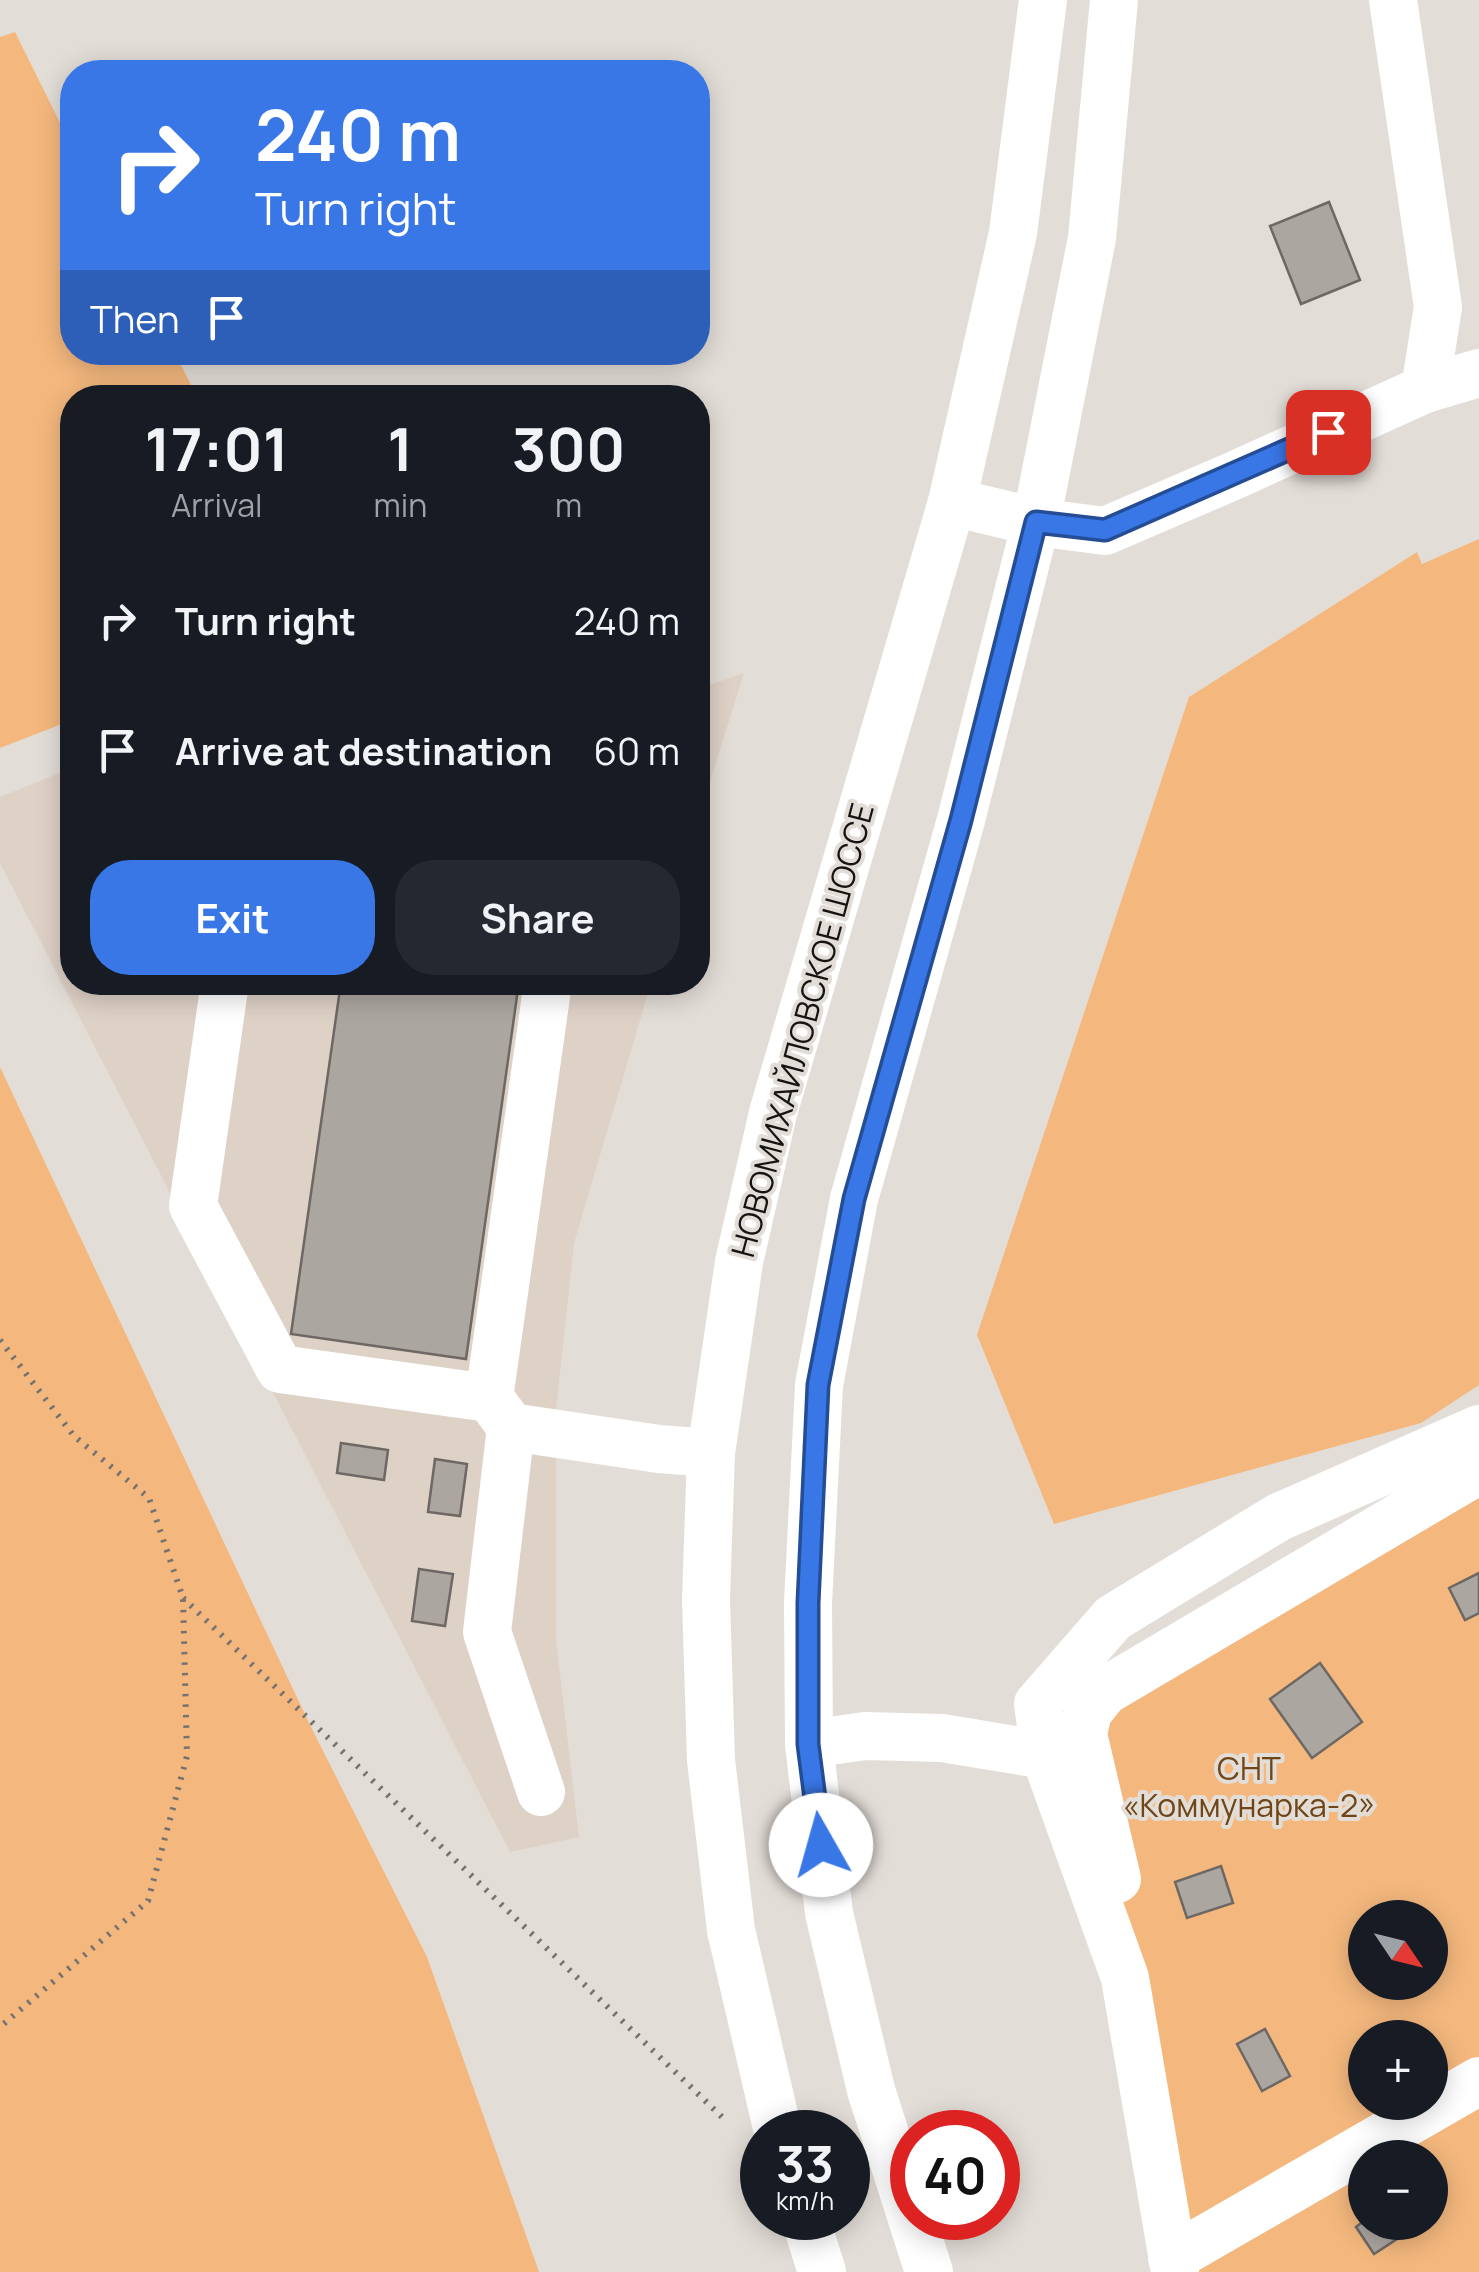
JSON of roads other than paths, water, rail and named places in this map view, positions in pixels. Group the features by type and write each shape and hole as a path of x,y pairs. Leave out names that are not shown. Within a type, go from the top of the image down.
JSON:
{"street":[{"name":"НОВОМИХАЙЛОВСКОЕ ШОССЕ","path":"773,2110 731,1930 711,1760 706,1600 712,1454 739,1262 773,1113 952,502 1013,233 1043,0"},
{"path":"929,2272 871,2090 829,1913 808,1744 808,1603 818,1385 854,1199 961,820 1036,522 1092,238 1114,0"},
{"path":"1393,0 1438,306 1424,389"},
{"path":"952,502 1036,522 1105,530 1424,389 1479,373"},
{"path":"223,995 193,1206 280,1369 659,1449 712,1454"},
{"path":"541,1792 487,1632 500,1413 547,995"},
{"path":"1189,2261 1124,1978 1045,1755 1038,1704 1114,1618 1278,1517 1479,1429"},
{"path":"1189,2261 1083,1734 1088,1712 1105,1691 1479,1470"},
{"path":"808,1744 865,1736 942,1738 1045,1755"},
{"path":"1189,2261 1479,2081"},
{"path":"812,2240 822,2272"}],"park label":[{"name":"СНТ «Коммунарка-2»","path":"1249,1786"}]}
